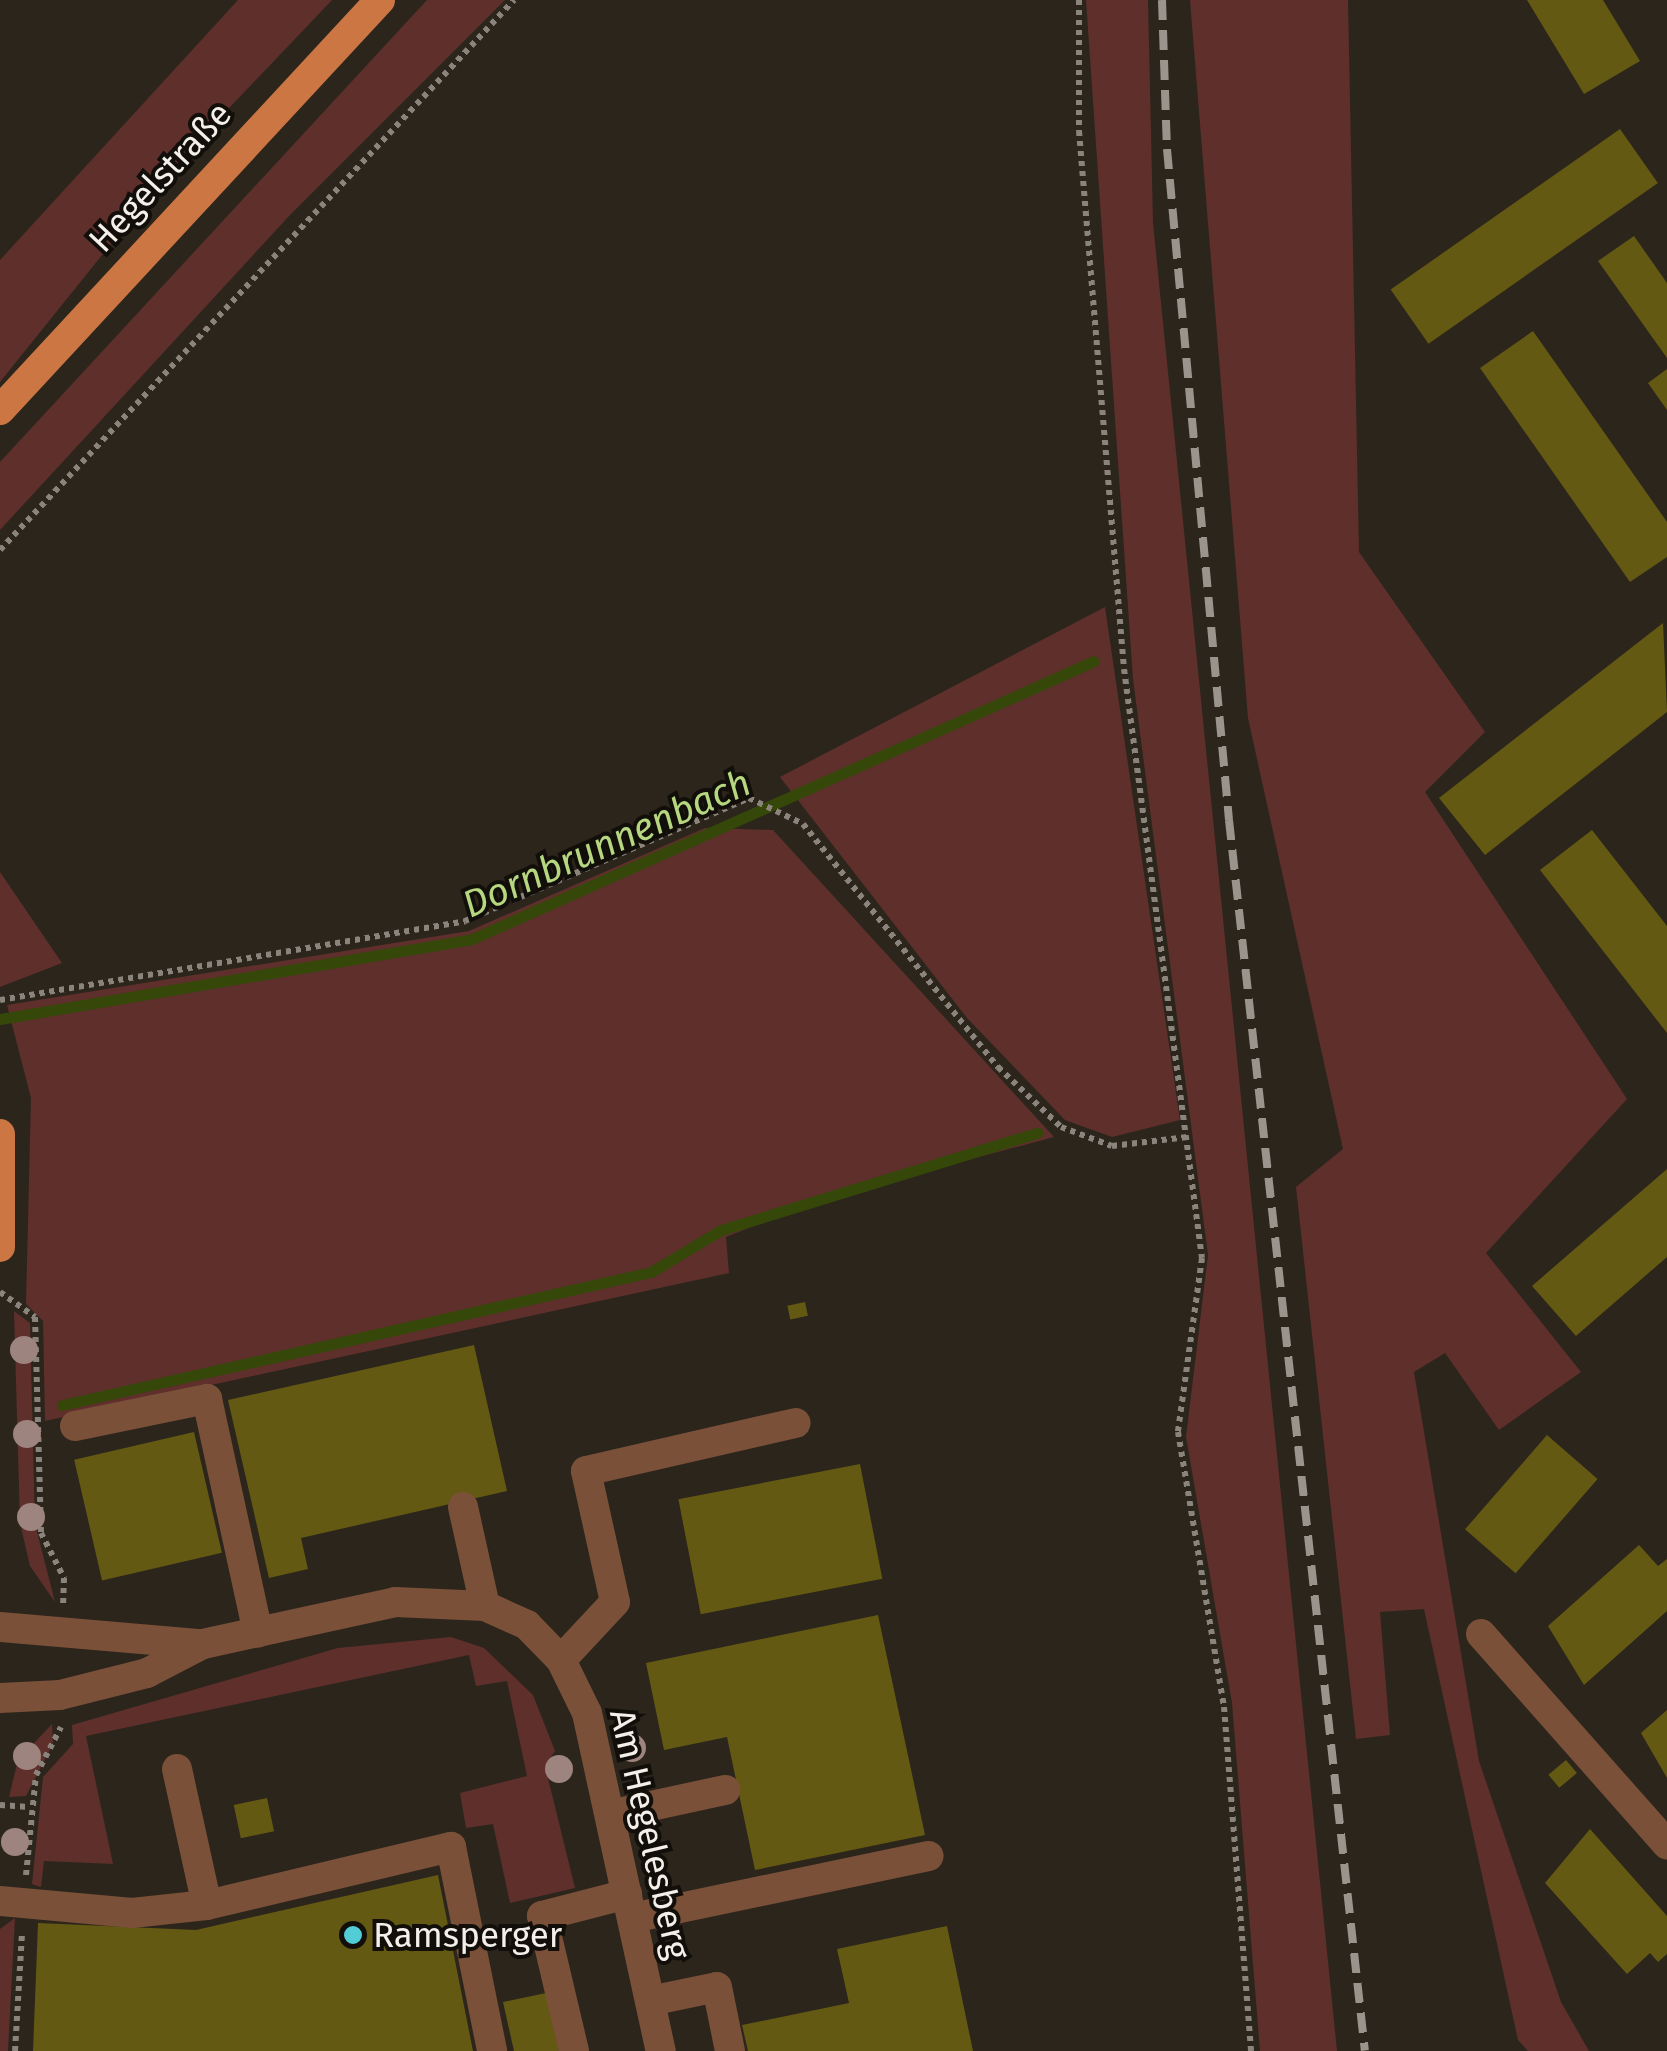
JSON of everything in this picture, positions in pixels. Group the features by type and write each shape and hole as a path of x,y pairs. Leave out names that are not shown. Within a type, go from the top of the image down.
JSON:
{"main road":[{"name":"Hegelstraße","path":"0,410 380,0"},
{"path":"0,1134 0,1246"}],"street":[{"path":"76,1426 207,1398 258,1632"},
{"path":"561,1660 616,1602 586,1471 796,1423"},
{"path":"463,1507 485,1606"},
{"name":"Am Hegelesberg","path":"0,1698 147,1673 203,1644 394,1602 485,1606 527,1625 561,1660 587,1712 614,1814 661,2051"},
{"name":"Am Hegelesberg","path":"0,1627 203,1644"},
{"path":"1481,1634 1667,1844"},
{"path":"177,1769 206,1904"},
{"path":"614,1814 725,1790"},
{"path":"0,1902 132,1914 206,1904 451,1847 492,2051"},
{"path":"574,2051 529,1919 929,1856"},
{"path":"650,2001 717,1988 730,2051"}],"path":[{"path":"0,550 514,0"},
{"path":"1079,0 1080,131 1124,669 1202,1258 1178,1432 1224,1707 1251,2051"},
{"path":"0,1000 465,922 749,798 803,824 998,1067 1061,1128 1112,1146 1187,1136"},
{"path":"0,1805 29,1807"}],"shaded area":[{"path":"238,0 332,0 172,168 0,382 0,260"},
{"path":"427,0 505,0 290,215 0,530 0,462"},
{"path":"1086,0 1148,0 1153,223 1337,2051 1260,2051 1232,1703 1186,1437 1208,1255 1133,679"},
{"path":"1190,0 1348,0 1359,552 1485,732 1425,792 1627,1099 1486,1253 1581,1372 1499,1430 1445,1353 1414,1372 1479,1761 1561,2002 1589,2051 1528,2051 1518,2040 1424,1609 1380,1612 1390,1735 1356,1739 1296,1187 1343,1149 1248,718"},
{"path":"1105,607 1180,1120 1112,1137 1065,1120 967,1018 780,777"},
{"path":"705,828 773,830 1054,1137 822,1199 726,1237 729,1273 45,1421 43,1321 26,1304 31,1098 7,1005 469,931"},
{"path":"0,872 62,963 0,987"},
{"path":"14,1311 30,1323 35,1524 55,1602 30,1566 20,1523"},
{"path":"451,1637 484,1648 533,1695 555,1751 545,1766 575,1888 510,1903 493,1824 466,1828 460,1793 527,1776 507,1681 476,1686 469,1655 86,1736 113,1864 44,1861 41,1887 32,1884 43,1777 73,1744 72,1725 338,1648"},
{"path":"52,1724 53,1744 26,1796 9,1797 18,1760"},
{"path":"15,1918 8,2051 0,2051 0,1929"}],"building":[{"path":"1527,0 1603,0 1640,61 1584,94"},
{"path":"1620,129 1658,183 1428,344 1391,290"},
{"path":"1634,236 1667,283 1667,358 1598,261"},
{"path":"1533,331 1667,522 1667,557 1630,582 1480,368"},
{"path":"1667,369 1667,410 1648,383"},
{"path":"1663,623 1667,712 1485,855 1439,798"},
{"path":"1592,830 1667,926 1667,1033 1540,870"},
{"path":"1667,1169 1667,1257 1576,1336 1532,1286"},
{"path":"805,1302 808,1316 790,1319 787,1306"},
{"path":"474,1345 507,1491 301,1538 308,1569 269,1578 228,1400"},
{"path":"194,1432 222,1553 102,1580 74,1460"},
{"path":"1547,1435 1598,1479 1516,1573 1465,1529"},
{"path":"860,1464 882,1579 701,1614 678,1499"},
{"path":"1639,1545 1658,1566 1667,1559 1667,1611 1584,1685 1548,1626"},
{"path":"878,1615 925,1835 755,1870 727,1737 664,1750 646,1663"},
{"path":"1667,1710 1667,1778 1641,1733"},
{"path":"1566,1760 1577,1773 1559,1788 1548,1775"},
{"path":"267,1798 274,1831 241,1838 234,1805"},
{"path":"1590,1829 1667,1916 1667,1954 1658,1962 1650,1953 1627,1974 1545,1883"},
{"path":"438,1875 473,2051 33,2051 38,1923 196,1930"},
{"path":"947,1926 973,2051 748,2051 742,2025 849,2003 837,1949"},
{"path":"546,1993 559,2051 514,2051 503,2002"}],"waterway":[{"name":"Dornbrunnenbach","path":"0,1019 472,939 1094,661"},
{"path":"62,1405 651,1272 721,1230 1037,1133"}],"railway":[{"path":"1162,0 1167,149 1229,820 1365,2051"}],"place":[{"name":"Ramsperger","path":"353,1935"}]}
